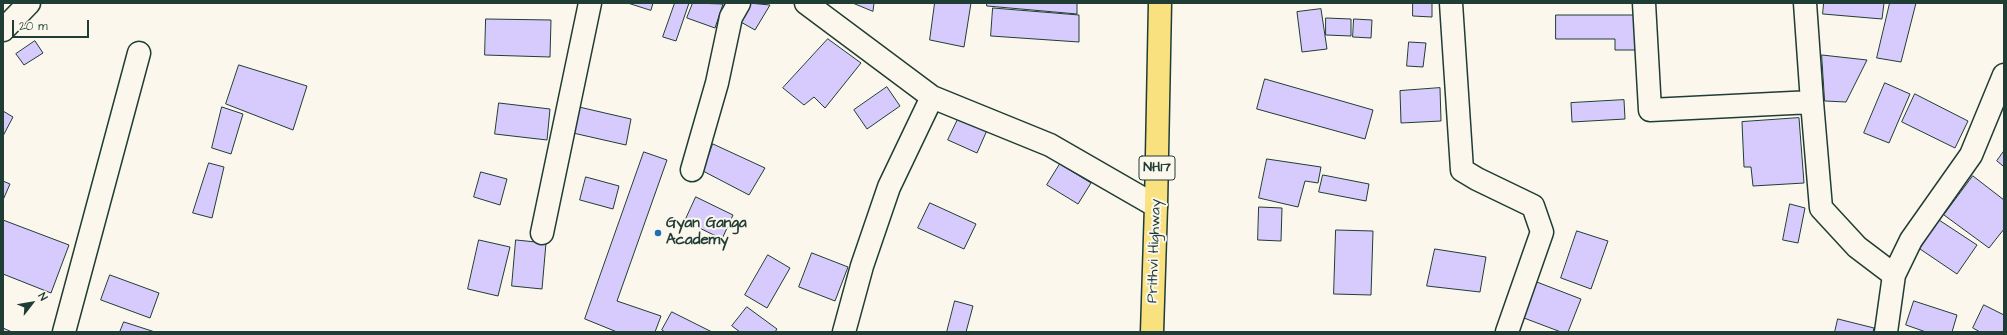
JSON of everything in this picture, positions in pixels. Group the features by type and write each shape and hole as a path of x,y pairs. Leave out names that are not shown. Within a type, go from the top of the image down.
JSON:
{"highway":[{"name":"Prithvi Highway","path":"1152,332 1160,3"}],"street":[{"path":"3,30 29,3"},
{"path":"542,233 590,3"},
{"path":"692,170 717,83 731,17 739,3"},
{"path":"1451,3 1462,170 1476,179 1533,206 1542,232 1508,332"},
{"path":"1644,3 1650,110 1812,102"},
{"path":"1805,3 1821,208 1857,247 1894,275"},
{"path":"816,7 932,97 1050,145 1156,206"},
{"path":"64,332 139,53"},
{"path":"1886,332 1894,275 1911,240 1971,156 2004,75"},
{"path":"844,332 862,266 888,187 932,97"}],"building":[{"path":"628,3 653,3 651,10"},
{"path":"675,3 689,3 676,41 663,37"},
{"path":"693,3 723,4 715,28 687,18"},
{"path":"749,3 770,5 755,30 739,21"},
{"path":"853,3 874,3 873,11"},
{"path":"935,3 971,3 964,47 930,40"},
{"path":"987,3 1077,3 1077,14 987,6"},
{"path":"1413,3 1432,3 1432,17 1413,16"},
{"path":"1824,3 1884,3 1882,19 1823,14"},
{"path":"1890,3 1916,3 1901,62 1877,58"},
{"path":"993,8 1079,15 1079,42 991,36"},
{"path":"1321,9 1327,49 1302,52 1297,12"},
{"path":"1556,15 1635,15 1635,50 1615,50 1615,39 1556,39"},
{"path":"1326,18 1351,19 1351,36 1326,35"},
{"path":"486,19 551,20 550,57 485,55"},
{"path":"1354,19 1372,20 1371,38 1353,37"},
{"path":"828,39 861,63 825,108 814,97 804,105 783,88"},
{"path":"35,41 43,53 24,65 16,54"},
{"path":"1409,42 1426,43 1423,67 1407,66"},
{"path":"1822,55 1867,60 1846,102 1825,101"},
{"path":"239,65 307,86 293,130 226,104"},
{"path":"1265,79 1373,110 1365,139 1257,109"},
{"path":"1885,83 1910,94 1889,143 1864,133"},
{"path":"887,87 900,106 867,129 854,110"},
{"path":"1440,88 1441,121 1401,123 1400,91"},
{"path":"1915,94 1968,121 1955,148 1902,122"},
{"path":"1624,100 1625,119 1572,122 1571,103"},
{"path":"499,103 550,109 547,140 495,134"},
{"path":"222,107 243,114 231,154 212,148"},
{"path":"579,107 631,119 626,145 573,133"},
{"path":"3,111 13,117 3,136"},
{"path":"960,115 988,128 977,153 948,140"},
{"path":"1799,118 1804,183 1753,186 1751,167 1744,167 1742,122"},
{"path":"713,144 765,168 749,195 703,171"},
{"path":"2004,151 2004,164 2003,166 1997,161"},
{"path":"644,152 667,160 617,301 661,316 655,332 617,332 585,319"},
{"path":"1267,159 1321,167 1318,183 1305,181 1298,207 1259,198"},
{"path":"209,163 224,167 212,218 193,213"},
{"path":"1060,164 1091,183 1078,204 1047,185"},
{"path":"481,172 507,179 500,205 474,197"},
{"path":"1323,175 1369,184 1366,201 1319,192"},
{"path":"1973,176 2004,200 2004,229 1989,248 1944,215"},
{"path":"586,177 619,186 613,209 580,200"},
{"path":"3,181 10,184 3,200"},
{"path":"696,197 733,215 722,239 685,221"},
{"path":"930,203 976,224 964,249 918,228"},
{"path":"1790,204 1805,208 1798,243 1783,240"},
{"path":"1259,207 1282,208 1281,241 1258,240"},
{"path":"3,220 69,245 51,293 3,274"},
{"path":"1939,220 1977,245 1957,274 1920,249"},
{"path":"1336,230 1373,231 1371,295 1334,294"},
{"path":"1577,231 1608,241 1591,289 1561,278"},
{"path":"479,240 510,247 498,296 468,289"},
{"path":"516,240 546,243 542,289 512,286"},
{"path":"1435,249 1486,257 1480,292 1427,286"},
{"path":"812,253 848,267 835,301 799,287"},
{"path":"768,255 790,268 767,308 745,295"},
{"path":"110,275 159,293 150,318 101,300"},
{"path":"1529,279 1581,299 1568,332 1561,332 1516,315"},
{"path":"955,301 973,306 966,332 947,332"},
{"path":"1914,301 1957,315 1952,332 1926,332 1906,325"},
{"path":"1984,305 2004,315 2004,332 1980,332 1973,328"},
{"path":"747,307 777,329 775,332 740,332 732,326"},
{"path":"672,312 712,332 665,332 662,330"},
{"path":"1838,319 1874,328 1873,332 1835,332"},
{"path":"124,322 155,332 120,332"},
{"path":"3,328 12,332 3,332"}],"place":[{"name":"Gyan Ganga Academy","path":"658,233"}]}
